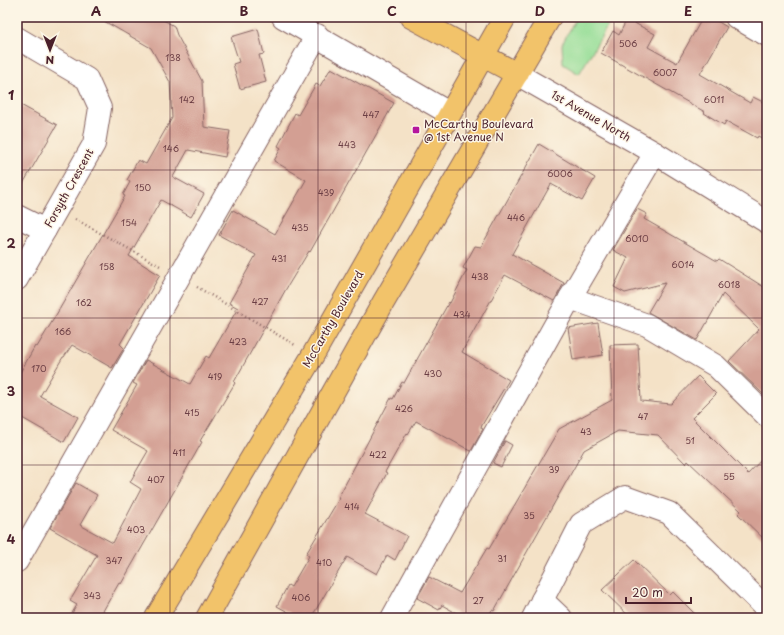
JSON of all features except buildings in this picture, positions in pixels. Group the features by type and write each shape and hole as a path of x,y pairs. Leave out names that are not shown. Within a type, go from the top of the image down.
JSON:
{"main road":[{"name":"1st Avenue North","path":"411,17 517,74"},
{"name":"McCarthy Boulevard","path":"156,618 313,355 449,113 505,17"},
{"path":"207,618 383,303 550,17"}],"street":[{"path":"283,17 317,35 449,113"},
{"path":"736,17 767,35"},
{"path":"17,560 317,35"},
{"name":"Forsyth Crescent","path":"17,38 87,79 100,108 94,144 17,279"},
{"name":"1st Avenue North","path":"517,74 655,153 767,222"},
{"path":"392,618 570,298 655,153"},
{"path":"17,216 45,230"},
{"path":"570,298 647,325 660,332 716,366 767,416"},
{"path":"561,618 538,609 581,524 625,497 670,514 767,609"}],"green space":[{"path":"577,17 613,17 579,74 563,64 562,44"}],"place":[{"name":"McCarthy Boulevard @ 1st Avenue N","path":"416,130"}]}
